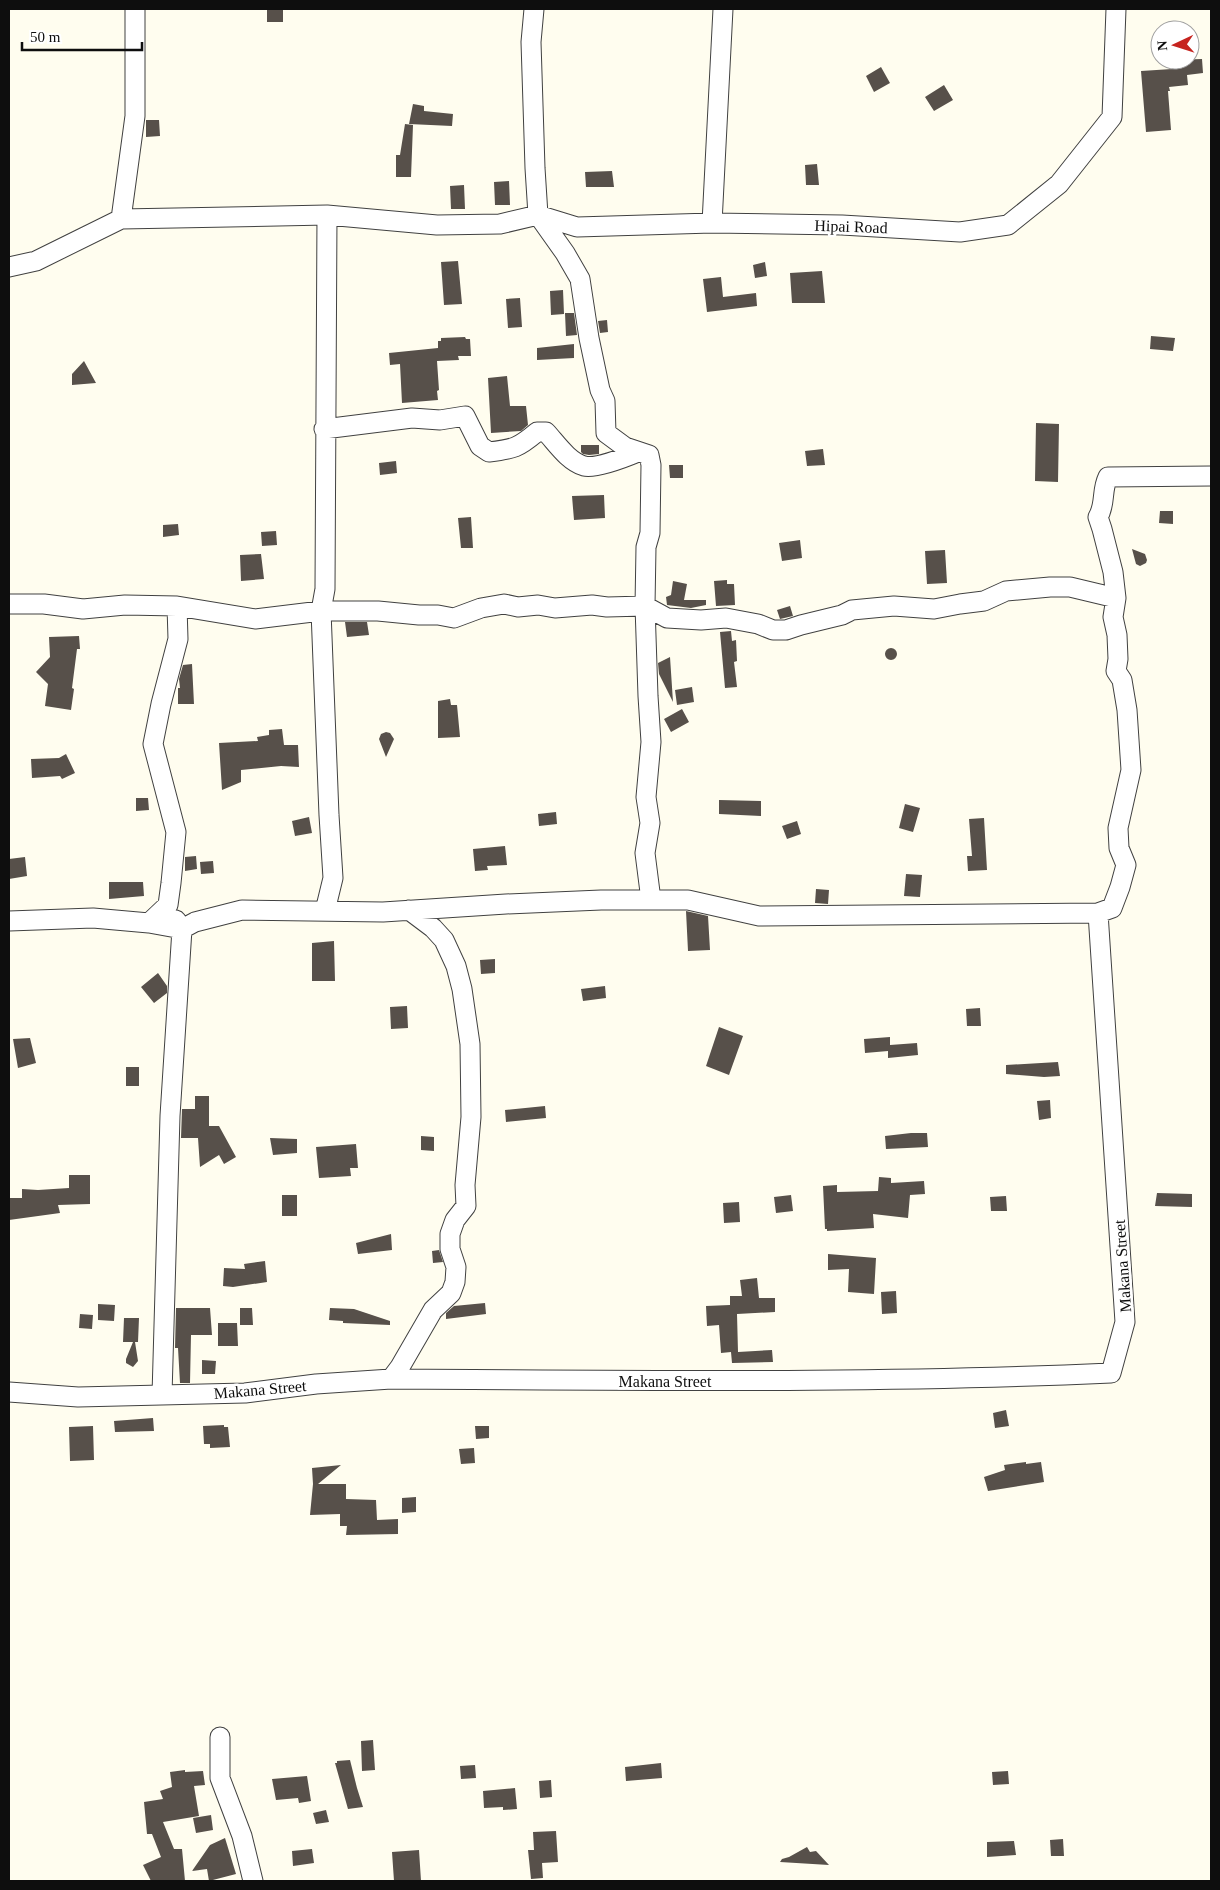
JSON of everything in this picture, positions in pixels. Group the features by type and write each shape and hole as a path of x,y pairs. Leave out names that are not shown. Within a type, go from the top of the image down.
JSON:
{"street":[{"path":"121,219 135,116 135,9"},
{"path":"534,9 531,42 538,214 565,252 580,279 589,338 600,390 605,402 606,432 625,447 649,455 651,465 650,533 646,547 645,606 651,742 646,797 650,823 645,854 651,900"},
{"path":"712,223 723,9"},
{"name":"Hipai Road","path":"538,214 577,227 712,223 842,225 960,232 1008,225 1060,184 1112,117 1116,9"},
{"path":"9,267 36,261 121,219 327,215 437,225 500,224 538,214"},
{"path":"325,911 333,878 328,815 321,611 325,589 324,429 327,215"},
{"path":"324,429 412,418 440,420 465,416 480,446 489,452 513,449 522,445 537,432 546,432 566,456 585,467 605,464 638,452"},
{"path":"9,921 93,918 149,923 182,929 195,922 242,910 383,912 506,904 651,900 688,900 759,916 1098,913 1112,908 1126,864 1119,848 1118,828 1131,770 1127,710 1122,680 1116,671 1118,659 1117,636 1113,617 1116,598 1111,564 1098,517 1102,509 1104,497 1102,493 1108,477 1211,476"},
{"path":"9,604 44,604 83,609 125,605 177,606 256,619 321,611 378,611 438,615 454,618 481,608 504,604 518,607 538,605 555,608 592,605 607,607 645,606 666,618 701,620 726,618 758,624 773,630 786,630 852,610 894,606 934,609 984,601 1006,591 1070,587 1116,598"},
{"path":"162,1396 170,1116 182,929 168,905 176,832 153,744 161,704 178,640 177,606"},
{"path":"149,923 168,905"},
{"path":"391,1380 433,1310 451,1293 456,1282 456,1267 450,1249 450,1234 455,1220 466,1206 465,1185 471,1117 470,1044 462,989 456,966 444,940 433,928 409,910"},
{"name":"Makana Street","path":"9,1392 78,1397 162,1396 245,1393 316,1384 391,1380 878,1381 986,1379 1111,1373 1125,1322 1098,913"},
{"path":"220,1737 220,1778 242,1836 253,1881"}],"building":[{"path":"267,9 283,9 283,22 267,22"},
{"path":"1200,59 1202,59 1203,73 1187,75 1188,85 1169,87 1171,130 1146,132 1141,71 1200,70"},
{"path":"881,67 890,83 874,92 866,76"},
{"path":"944,85 953,100 934,111 925,97"},
{"path":"413,104 424,106 424,111 453,114 452,126 409,124"},
{"path":"146,120 159,120 160,136 146,137"},
{"path":"405,124 413,125 411,177 396,177 396,155 400,155"},
{"path":"817,164 819,185 806,185 805,165"},
{"path":"612,171 614,187 586,187 585,172"},
{"path":"509,181 510,205 495,205 494,182"},
{"path":"464,185 465,209 451,209 450,186"},
{"path":"458,261 462,304 444,305 441,262"},
{"path":"765,262 767,276 755,278 753,265"},
{"path":"822,271 825,303 792,303 790,273"},
{"path":"721,277 723,297 756,293 757,306 707,312 703,279"},
{"path":"563,290 564,314 551,315 550,291"},
{"path":"520,298 522,327 508,328 506,299"},
{"path":"565,313 574,313 577,335 566,336"},
{"path":"607,320 608,332 600,333 598,321"},
{"path":"1151,336 1175,338 1173,351 1150,349"},
{"path":"465,337 470,339 471,356 458,356 459,360 437,361 438,400 402,403 400,364 390,365 389,353 438,348 438,341 441,341 441,338"},
{"path":"574,344 574,358 537,360 537,348"},
{"path":"84,361 96,383 72,385 72,374"},
{"path":"507,376 510,406 526,406 528,425 521,431 491,433 488,378"},
{"path":"1036,423 1059,424 1058,482 1035,481"},
{"path":"581,445 599,445 599,454 583,454 581,452"},
{"path":"823,449 825,465 807,466 805,451"},
{"path":"396,461 397,473 380,475 379,463"},
{"path":"669,465 683,465 683,478 670,478"},
{"path":"604,495 605,518 574,520 572,496"},
{"path":"1160,511 1173,511 1173,524 1159,523"},
{"path":"471,517 473,548 461,548 458,518"},
{"path":"178,524 179,535 163,537 163,525"},
{"path":"276,531 277,545 262,546 261,532"},
{"path":"800,540 802,558 782,561 779,543"},
{"path":"1132,549 1145,554 1146,563 1140,566 1136,564"},
{"path":"945,550 947,583 927,584 925,551"},
{"path":"261,554 264,579 241,581 240,555"},
{"path":"727,580 727,584 734,584 735,605 716,606 714,581"},
{"path":"673,581 687,584 684,600 706,600 706,605 691,608 667,605 666,597 671,595"},
{"path":"790,606 793,616 780,619 777,610"},
{"path":"345,622 367,622 369,635 347,637"},
{"path":"731,631 732,641 736,640 737,661 734,662 737,687 725,688 720,632"},
{"path":"79,636 80,649 77,649 71,710 45,706 48,684 36,672 50,657 49,637"},
{"path":"893,648 896,649 896,659 889,660 886,659 885,652 886,649"},
{"path":"670,657 673,702 659,674 658,663"},
{"path":"192,664 194,704 178,704 179,679 183,665"},
{"path":"692,687 694,702 677,705 675,690"},
{"path":"450,699 451,705 457,705 460,737 438,738 438,701"},
{"path":"682,709 689,722 671,732 664,719"},
{"path":"282,729 284,745 298,745 299,767 281,766 241,770 241,782 222,790 219,743 258,741 257,737 269,735 269,730"},
{"path":"390,733 394,739 386,757 379,739 381,734"},
{"path":"66,754 75,773 62,779 60,776 32,778 31,759 59,758"},
{"path":"136,798 148,798 149,810 136,811"},
{"path":"719,800 761,801 761,816 719,814"},
{"path":"905,804 920,808 913,832 899,828"},
{"path":"556,812 557,824 539,826 538,814"},
{"path":"309,817 312,833 295,836 292,821"},
{"path":"984,818 987,870 968,871 967,856 972,856 969,819"},
{"path":"797,821 801,834 787,839 782,826"},
{"path":"505,846 507,865 487,866 488,870 475,871 473,849"},
{"path":"196,856 197,869 185,871 185,857"},
{"path":"25,857 27,876 9,879 9,859"},
{"path":"213,861 214,873 201,874 200,862"},
{"path":"906,874 922,875 920,897 904,896"},
{"path":"109,882 143,882 144,896 109,899"},
{"path":"816,889 829,890 828,904 815,903"},
{"path":"686,911 708,916 710,950 688,951"},
{"path":"334,941 335,981 312,981 312,943"},
{"path":"495,959 495,973 481,974 480,960"},
{"path":"158,973 167,986 167,993 154,1003 141,987"},
{"path":"605,986 606,998 583,1001 581,989"},
{"path":"407,1006 408,1028 391,1029 390,1007"},
{"path":"980,1008 981,1026 967,1026 966,1009"},
{"path":"719,1027 743,1036 729,1075 706,1066"},
{"path":"890,1037 890,1045 917,1043 918,1055 888,1058 888,1051 865,1053 864,1039"},
{"path":"30,1038 36,1063 18,1068 13,1039"},
{"path":"1058,1062 1060,1076 1044,1077 1006,1074 1006,1065"},
{"path":"126,1067 139,1067 139,1086 126,1086"},
{"path":"195,1096 209,1096 209,1126 219,1126 236,1157 224,1164 219,1155 200,1167 198,1138 181,1138 182,1109 195,1109"},
{"path":"1050,1100 1051,1118 1039,1120 1037,1101"},
{"path":"545,1106 546,1118 506,1122 505,1110"},
{"path":"927,1133 928,1147 886,1149 885,1136"},
{"path":"421,1136 434,1137 434,1151 421,1150"},
{"path":"270,1138 297,1139 297,1153 273,1155"},
{"path":"356,1144 358,1168 350,1168 351,1176 319,1178 316,1147"},
{"path":"69,1175 90,1175 90,1204 58,1205 60,1213 9,1220 9,1198 22,1198 22,1189 69,1188"},
{"path":"879,1177 891,1178 891,1183 924,1181 925,1194 910,1195 908,1218 873,1214 874,1228 827,1231 825,1229 823,1186 837,1185 837,1192 878,1191"},
{"path":"1157,1193 1192,1194 1192,1207 1155,1206"},
{"path":"282,1195 297,1195 297,1216 282,1216"},
{"path":"791,1195 793,1211 776,1213 774,1197"},
{"path":"1006,1196 1007,1211 991,1211 990,1197"},
{"path":"739,1202 740,1222 724,1223 723,1203"},
{"path":"391,1234 392,1250 358,1254 356,1243"},
{"path":"439,1250 443,1262 433,1263 432,1251"},
{"path":"828,1254 876,1258 874,1294 848,1292 849,1269 828,1270"},
{"path":"265,1261 267,1282 233,1287 223,1286 224,1268 245,1269 244,1264"},
{"path":"757,1278 759,1298 775,1298 775,1312 737,1314 738,1352 772,1350 773,1362 732,1363 731,1352 721,1353 719,1325 707,1326 706,1306 730,1305 730,1296 742,1296 740,1280"},
{"path":"896,1291 897,1313 882,1314 881,1292"},
{"path":"485,1303 486,1314 446,1319 446,1313 454,1306"},
{"path":"98,1304 115,1305 114,1321 98,1320"},
{"path":"176,1308 210,1308 212,1335 191,1335 190,1383 180,1383 178,1348 175,1348"},
{"path":"240,1308 252,1308 253,1325 240,1325"},
{"path":"330,1308 354,1309 390,1321 390,1325 343,1323 343,1321 329,1320"},
{"path":"80,1314 93,1315 92,1329 79,1328"},
{"path":"124,1318 139,1318 138,1342 135,1342 138,1361 133,1367 126,1363 133,1342 123,1342"},
{"path":"218,1323 237,1323 238,1346 218,1346"},
{"path":"202,1360 216,1361 215,1374 202,1374"},
{"path":"1006,1410 1009,1426 995,1428 993,1413"},
{"path":"153,1418 154,1431 115,1432 114,1421"},
{"path":"224,1425 224,1427 228,1427 230,1447 210,1448 210,1444 204,1444 203,1426"},
{"path":"93,1426 94,1460 70,1461 69,1427"},
{"path":"475,1426 489,1426 489,1438 476,1439"},
{"path":"474,1448 475,1463 461,1464 459,1449"},
{"path":"1026,1462 1026,1464 1041,1462 1044,1482 988,1491 984,1477 1005,1470 1004,1465"},
{"path":"341,1465 318,1484 346,1484 346,1499 376,1500 377,1520 398,1519 398,1534 346,1535 347,1526 340,1526 340,1514 310,1515 313,1484 312,1468"},
{"path":"416,1497 416,1512 402,1513 402,1498"},
{"path":"373,1740 375,1770 362,1771 361,1741"},
{"path":"350,1760 363,1807 348,1809 335,1763 337,1761"},
{"path":"661,1763 662,1778 626,1781 625,1767"},
{"path":"475,1765 476,1778 461,1779 460,1766"},
{"path":"185,1770 185,1772 203,1771 205,1785 194,1786 199,1816 163,1822 174,1849 182,1849 185,1881 151,1881 143,1865 161,1857 152,1834 147,1834 144,1802 163,1799 160,1791 172,1787 170,1772"},
{"path":"1008,1771 1009,1784 993,1785 992,1772"},
{"path":"307,1776 311,1801 299,1803 298,1798 276,1800 272,1779"},
{"path":"551,1780 552,1797 540,1798 539,1781"},
{"path":"515,1788 517,1809 503,1810 503,1807 484,1808 483,1791"},
{"path":"326,1810 329,1822 316,1824 313,1813"},
{"path":"211,1815 213,1830 196,1833 193,1818"},
{"path":"556,1831 558,1862 542,1863 543,1878 531,1879 528,1850 534,1850 533,1832"},
{"path":"225,1838 236,1874 209,1881 207,1869 192,1871 210,1845"},
{"path":"1063,1839 1064,1856 1051,1856 1050,1840"},
{"path":"1014,1841 1016,1855 987,1857 987,1842"},
{"path":"807,1847 810,1852 816,1851 829,1865 780,1862 782,1859"},
{"path":"312,1849 314,1863 293,1866 292,1851"},
{"path":"419,1850 421,1881 394,1881 392,1852"}]}
